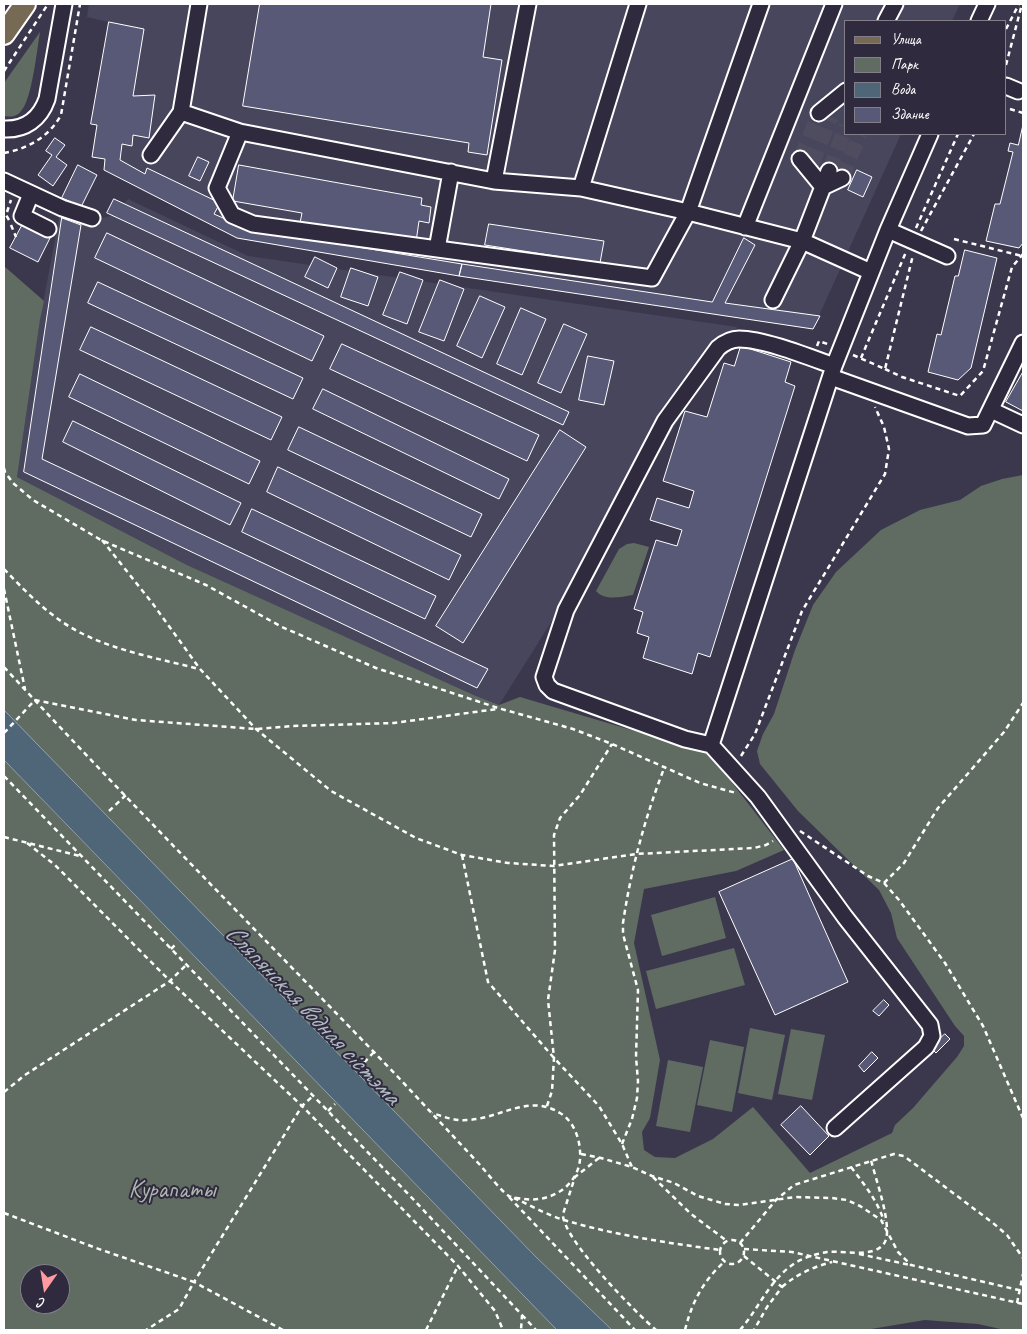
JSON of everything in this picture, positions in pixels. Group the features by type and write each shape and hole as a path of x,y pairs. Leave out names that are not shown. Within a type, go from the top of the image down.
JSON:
{"main road":[{"path":"4,34 25,4"}],"lane":[{"path":"4,129 24,126 38,116 44,108 48,99 64,4"},
{"path":"150,154 181,112 199,4"},
{"path":"494,180 528,4"},
{"path":"582,188 638,4"},
{"path":"240,132 217,188 232,215 253,224 652,278 688,212 762,4"},
{"path":"745,227 834,4"},
{"path":"887,20 895,4"},
{"path":"979,20 987,4"},
{"path":"844,93 825,115 844,98"},
{"path":"181,112 240,132 494,180 582,188 688,212 802,241 871,272"},
{"path":"711,745 832,371 888,230 930,135"},
{"path":"806,161 822,188"},
{"path":"437,249 451,172"},
{"path":"773,300 802,241 822,188 835,175"},
{"path":"4,181 62,208 92,218"},
{"path":"31,194 22,216 48,229"},
{"path":"888,230 947,256"},
{"path":"834,1128 926,1046 932,1036 930,1025 845,917 758,797 711,745 685,740 553,691 547,685 544,677 545,670 566,610 665,421 718,348 725,342 738,339 754,340 813,358 832,371 968,426 983,425 1023,343"},
{"path":"991,410 1023,425"}],"path":[{"path":"4,71 48,4"},
{"path":"1007,27 1021,4"},
{"path":"1007,61 1021,4"},
{"path":"1010,109 1023,112"},
{"path":"885,369 916,242 973,135"},
{"path":"813,358 819,341 902,376 960,396 983,371 1012,267 1023,255 954,239"},
{"path":"746,763 741,756 755,734 802,611 885,474 889,449 884,427 874,406"},
{"path":"4,468 13,483 33,500 101,540 206,585 282,627 376,668 498,708 573,729 665,766 700,783 758,797"},
{"path":"101,540 153,604 200,669 256,729 331,791 416,838 462,855 508,863 554,866 636,854 754,848 766,845 784,832 796,828 868,876 884,883 899,900 945,963 983,1026 1023,1118"},
{"path":"4,569 40,605 80,633 111,645 200,669"},
{"path":"4,589 26,690"},
{"path":"4,667 374,1052 635,1330"},
{"path":"35,700 136,720 256,729 394,723 498,708"},
{"path":"4,733 35,700"},
{"path":"884,883 904,863 938,808 1004,732 1023,703"},
{"path":"547,1106 552,1091 554,1058 548,1000 555,950 554,835 556,826 580,795 612,744"},
{"path":"622,1144 632,1119 637,1098 638,1081 636,1057 638,990 623,923 636,854 654,794 665,766"},
{"path":"4,776 186,965"},
{"path":"109,811 126,795"},
{"path":"4,837 82,857"},
{"path":"26,843 55,865 170,981 302,1106 458,1266 495,1311 503,1330"},
{"path":"462,855 488,982 554,1058 599,1106 622,1144 632,1167"},
{"path":"170,949 177,942"},
{"path":"170,949 186,965"},
{"path":"170,949 328,1111 536,1330"},
{"path":"4,1092 25,1075 170,981 186,965"},
{"path":"358,1069 374,1052"},
{"path":"146,1330 179,1309 302,1106 313,1096"},
{"path":"328,1111 335,1104"},
{"path":"432,1114 446,1118 469,1120 535,1104 547,1106 564,1115 571,1122 578,1137 581,1154 562,1220 576,1245 656,1330"},
{"path":"581,1154 632,1167 674,1183 705,1199 725,1204 739,1205 804,1198 847,1200 874,1214 881,1220 898,1252 911,1265"},
{"path":"740,1243 776,1200 794,1186 894,1154 904,1156 993,1223 1007,1235 1023,1258"},
{"path":"508,1196 532,1200 547,1198 563,1190 575,1177 601,1158"},
{"path":"740,1330 774,1281 796,1263 808,1256 826,1252 868,1253 876,1250 884,1242 888,1232 871,1160"},
{"path":"851,1167 872,1195 888,1232"},
{"path":"652,1176 691,1214 726,1241"},
{"path":"508,1196 562,1220 674,1244 720,1250"},
{"path":"4,1213 194,1282 284,1330"},
{"path":"732,1240 740,1243 744,1249 744,1256 739,1262 735,1264 724,1261 720,1255 722,1245 726,1241 732,1240"},
{"path":"744,1249 792,1252 1023,1304"},
{"path":"853,1253 1021,1290"},
{"path":"744,1256 782,1287"},
{"path":"685,1330 694,1300 712,1273 724,1261"},
{"path":"755,1330 767,1307 782,1287 802,1273 834,1262"},
{"path":"426,1330 458,1266"},
{"path":"1017,1303 1023,1274"},
{"path":"521,1330 522,1316"}],"shaded area":[{"path":"89,4 960,4 952,20 844,20 844,135 901,135 813,329 459,276 237,238 104,170 105,159 92,157 97,126 91,124 109,22 87,17"},
{"path":"128,199 248,256 737,327 499,705 187,565 17,477 40,320 62,202 99,219 114,215"}],"green space":[{"path":"40,32 36,62 25,105 18,114 4,116 4,83"},
{"path":"4,266 44,301 17,477 187,565 476,696 499,705 520,697 709,753 784,850 736,871 644,889 634,943 660,1060 650,1118 642,1132 644,1150 655,1157 675,1158 713,1139 753,1107 810,1173 892,1133 895,1125 913,1108 957,1057 964,1046 964,1036 955,1026 897,938 891,913 879,890 798,811 760,764 757,751 763,734 774,714 795,650 813,605 836,572 881,530 920,510 960,500 981,486 1023,475 1023,1330 1005,1330 978,1324 925,1320 865,1330 612,1330 536,1257 33,741 4,710"},
{"path":"634,543 649,547 633,595 613,598 600,594 596,591 619,549 627,544"},
{"name":"Курапаты","path":"4,760 557,1330 4,1330"},
{"path":"715,897 726,938 662,956 651,915"},
{"path":"734,948 745,985 656,1009 646,971"},
{"path":"750,1028 785,1035 772,1100 738,1093"},
{"path":"791,1029 825,1035 812,1100 778,1094"},
{"path":"710,1040 744,1047 732,1112 697,1105"},
{"path":"668,1060 703,1067 690,1132 656,1126"}],"water":[{"path":"4,710 536,1257 612,1330 557,1330 4,760"}],"building":[{"path":"260,4 491,4 483,57 502,60 487,155 468,152 469,143 243,106"},
{"path":"109,22 144,29 133,96 155,95 149,138 133,135 132,146 122,144 120,160 145,174 147,168 220,203 214,214 248,229 462,264 459,276 237,238 104,170 105,159 92,157 97,125 91,124"},
{"path":"1023,125 1023,243 1019,248 986,241 995,204 1000,204 1013,152 1008,151 1010,143 1018,145"},
{"path":"55,138 65,145 56,157 67,165 53,186 38,175 52,155 46,151"},
{"path":"198,157 209,162 200,181 189,176"},
{"path":"78,165 97,175 81,207 62,198"},
{"path":"239,165 422,198 421,205 431,207 429,223 419,221 416,242 300,223 302,213 233,201"},
{"path":"857,170 872,177 863,197 848,190"},
{"path":"114,199 569,412 563,425 107,213"},
{"path":"62,218 81,225 42,459 488,669 477,688 24,472"},
{"path":"24,222 51,236 38,262 10,248"},
{"path":"489,224 604,241 600,263 485,245"},
{"path":"107,233 324,336 312,361 95,258"},
{"path":"744,238 755,245 725,303 820,316 813,329 459,276 462,264 712,302"},
{"path":"965,250 997,258 971,368 958,380 928,372 937,334 941,335 955,276 958,276"},
{"path":"315,257 337,268 328,288 305,277"},
{"path":"351,268 378,277 368,306 341,297"},
{"path":"400,272 423,280 407,324 383,315"},
{"path":"440,280 464,289 444,341 419,332"},
{"path":"98,282 303,378 293,399 88,303"},
{"path":"480,296 505,307 482,358 457,346"},
{"path":"521,308 546,319 522,375 497,364"},
{"path":"564,324 587,334 561,393 538,383"},
{"path":"91,327 282,417 271,440 80,350"},
{"path":"342,344 539,435 527,461 330,369"},
{"path":"741,346 791,362 785,382 795,386 710,657 698,653 692,674 643,658 649,637 637,633 643,612 634,609 656,540 677,546 682,530 650,520 657,498 689,508 694,491 663,481 685,411 707,417 724,363 734,366"},
{"path":"588,356 614,361 604,405 579,400"},
{"path":"1023,372 1023,411 1006,402"},
{"path":"80,374 260,461 249,484 69,397"},
{"path":"323,389 509,479 499,499 313,409"},
{"path":"73,421 241,503 230,525 63,442"},
{"path":"299,427 482,514 471,537 288,450"},
{"path":"560,430 586,447 463,643 436,626"},
{"path":"278,467 461,555 449,580 267,492"},
{"path":"252,509 436,596 425,619 242,532"},
{"path":"793,859 848,982 775,1015 719,892"},
{"path":"884,1000 889,1005 879,1016 873,1011"},
{"path":"945,1034 950,1039 936,1053 931,1048"},
{"path":"872,1052 878,1058 864,1072 859,1066"},
{"path":"801,1106 829,1136 810,1155 781,1125"}],"tunnel":[{"path":"800,159 819,113"},
{"path":"812,164 831,117"},
{"path":"829,171 844,131"},
{"path":"842,178 860,135"}],"water label":[{"name":"Сляпянская водная сістэма","path":"312,1015"}]}
